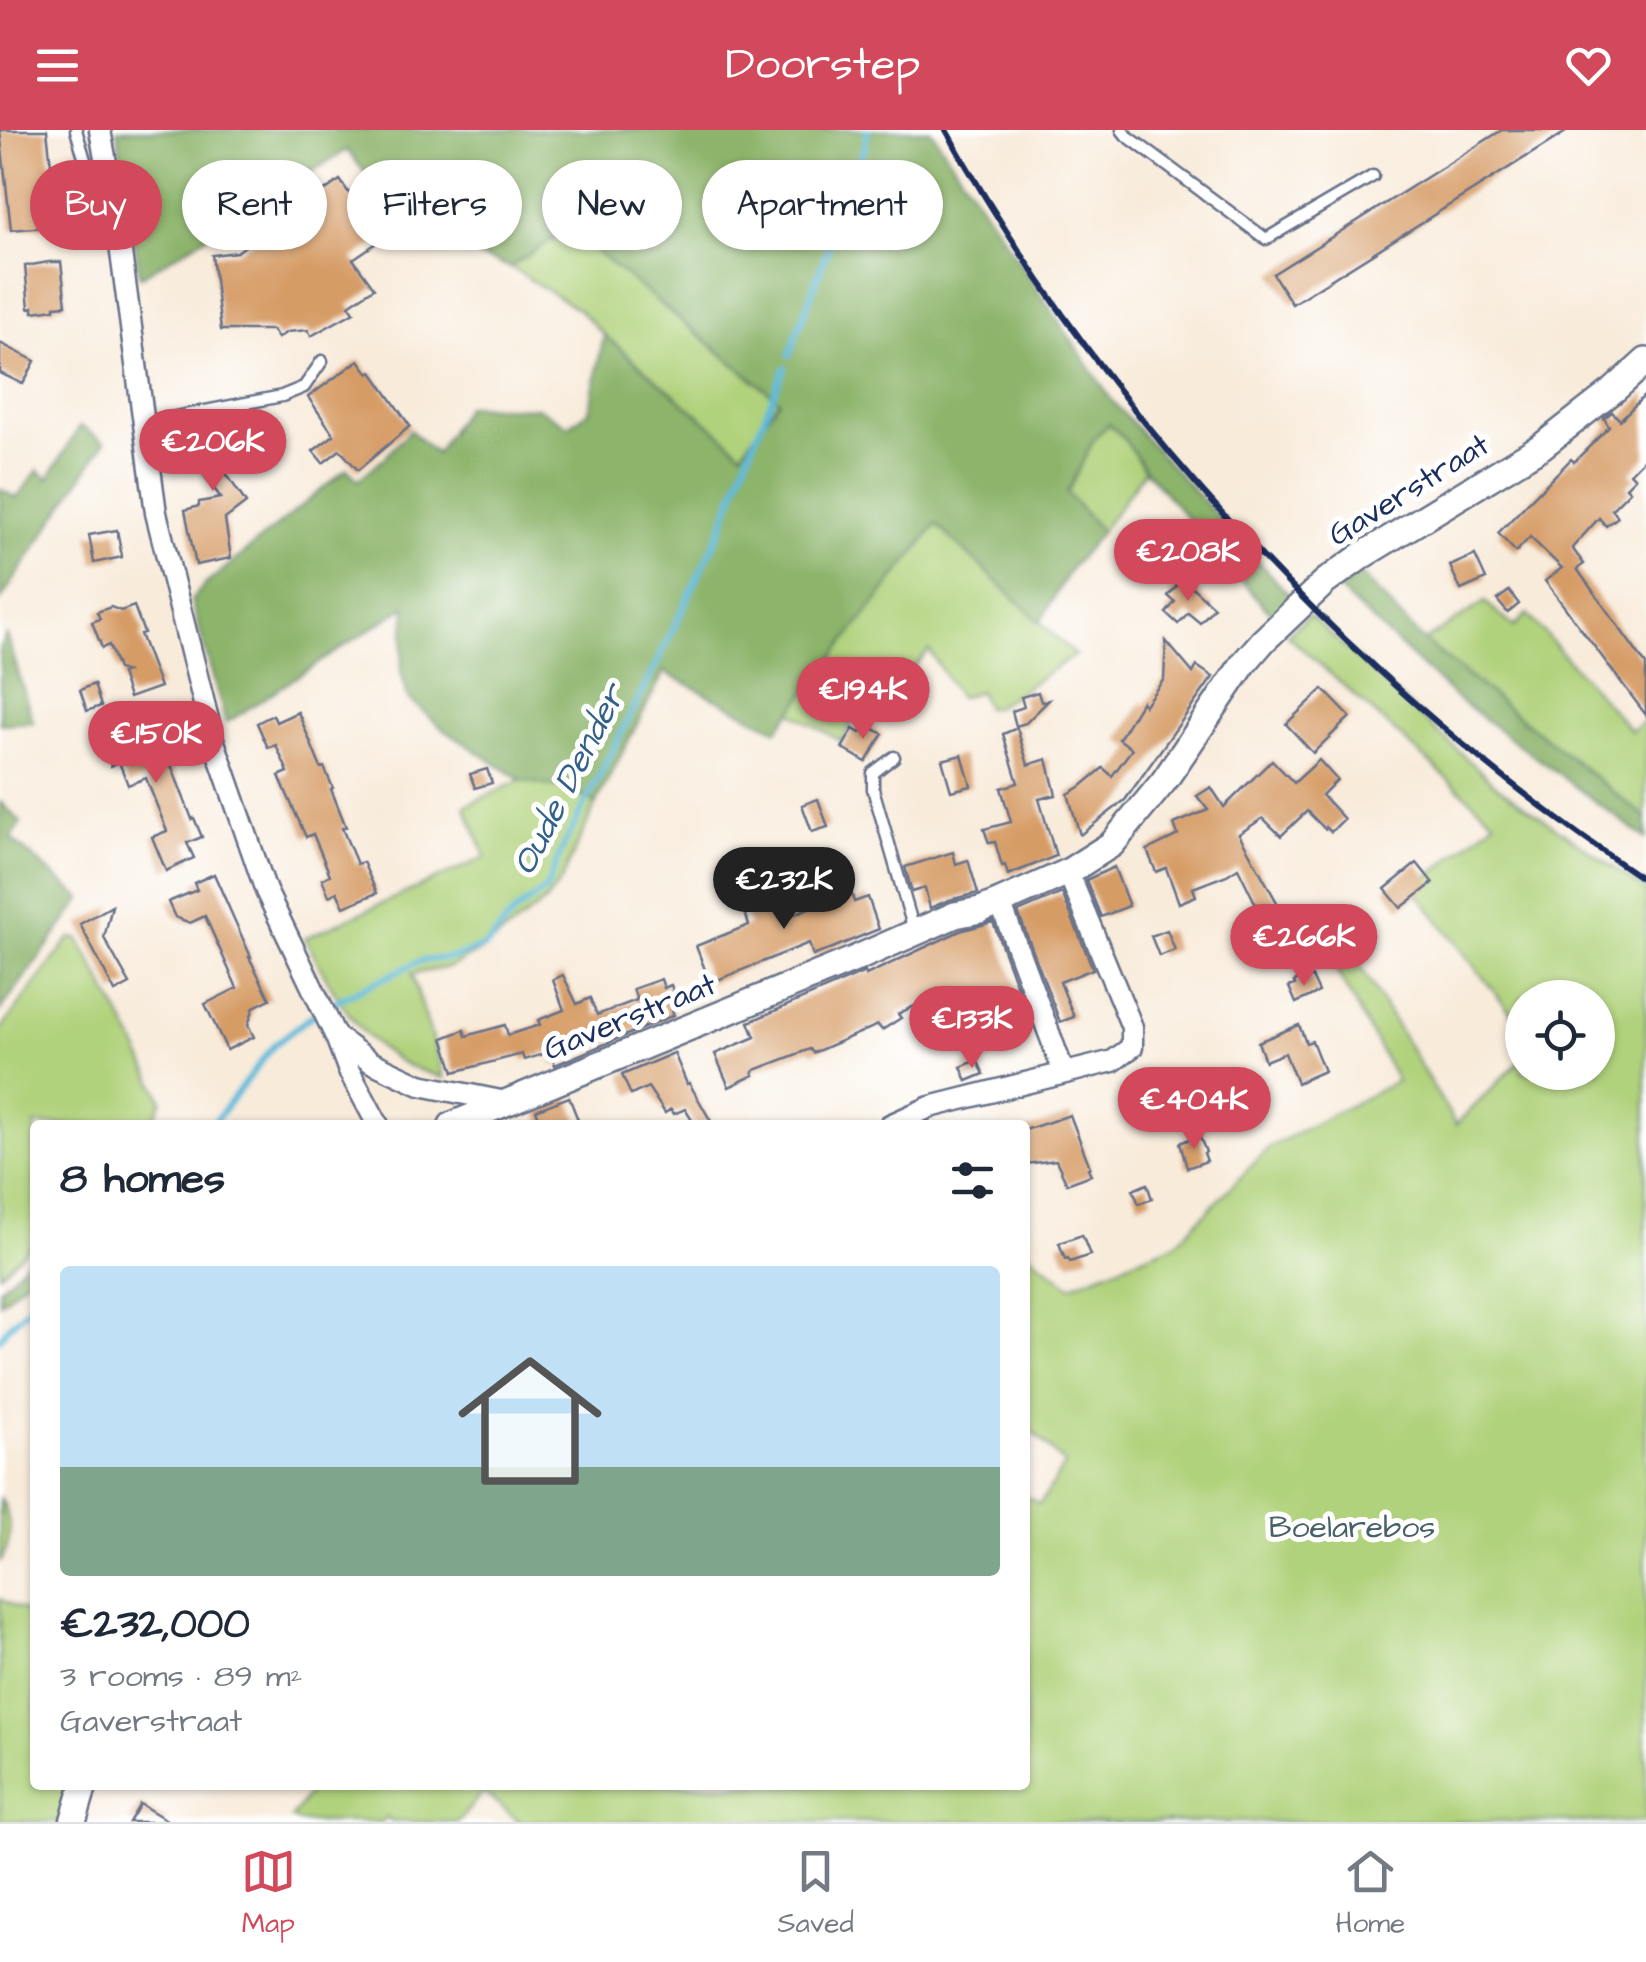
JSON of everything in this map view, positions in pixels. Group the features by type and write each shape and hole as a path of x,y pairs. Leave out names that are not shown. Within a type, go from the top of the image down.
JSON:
{"street":[{"path":"100,130 106,160"},
{"path":"122,250 156,513 213,738 266,891 375,1120"},
{"name":"Gaverstraat","path":"464,1120 955,915 1000,902 1068,872 1112,844 1164,781 1244,663 1324,582 1542,446 1646,360"},
{"path":"901,1120 930,1107 1112,1061 1132,1048 1132,1027 1068,872"},
{"path":"1000,902 1064,1073"},
{"path":"328,1021 371,1062 420,1084 506,1102"},
{"path":"74,1822 83,1790"}],"lane":[{"path":"76,130 85,160"},
{"path":"1122,130 1266,239 1373,176"},
{"path":"144,423 282,396 304,387 322,361"},
{"path":"894,758 873,773 873,789 915,934"}],"green space":[{"path":"117,130 931,130 1112,401 1291,597 1274,615 1264,606 1109,424 1095,437 1067,493 1101,532 1070,569 1040,622 936,524 777,730 664,672 596,803 569,790 521,780 443,729 408,698 401,671 406,606 226,723 191,600 347,469 358,480 410,430 436,454 466,406 538,408 569,426 589,411 604,335 742,452 779,400 594,250 682,250 682,160 542,160 542,246 510,267 462,250 522,250 522,160 355,160 347,150 327,162 182,160 184,250 140,277 136,250 162,250 162,160 122,160"},
{"path":"542,246 542,250 594,250 779,400 743,453 579,310 510,267"},
{"path":"1109,424 1123,437 1145,470 1101,532 1067,493 1095,437"},
{"path":"80,426 105,442 0,601 0,489 17,498 38,470 48,479"},
{"path":"937,524 1075,655 994,708 986,708 979,691 959,698 929,650 874,712 862,708 841,741 790,712"},
{"path":"1361,575 1424,641 1646,818 1646,839 1456,698 1338,589"},
{"path":"1485,602 1514,627 1527,614 1631,731 1646,720 1646,818 1424,641"},
{"name":"Boelarebos","path":"1309,615 1498,787 1646,890 1646,1822 517,1822 483,1792 458,1822 391,1822 386,1817 382,1822 299,1822 292,1818 311,1790 1030,1790 1030,1499 1040,1504 1065,1464 1030,1429 1030,1254 1070,1286 1175,1244 1270,1147 1397,1081 1335,968 1356,959 1456,1125 1505,1075 1505,1090 1615,1090 1615,980 1505,980 1505,1005 1414,889 1495,821 1287,635"},
{"path":"7,635 33,722 0,724 0,646"},
{"path":"521,780 569,790 596,803 561,881 545,902 485,948 450,967 412,974 444,1078 407,1065 358,1026 305,938 486,857 465,806"},
{"path":"0,802 21,822 11,839 82,899 0,1011"},
{"path":"70,938 79,939 162,1100 153,1120 30,1120 30,1246 0,1274 0,1031"},
{"path":"30,1258 30,1276 0,1303 0,1288"},
{"path":"0,1498 9,1530 0,1561"},
{"path":"0,1599 30,1614 30,1790 73,1790 65,1822 0,1822"}],"building":[{"path":"0,130 47,130 50,160 30,160 30,228 11,230"},
{"path":"1502,130 1569,130 1292,304 1273,274"},
{"path":"340,180 347,190 347,250 366,250 353,259 374,288 349,305 354,312 311,336 308,330 287,332 278,338 272,330 221,330 212,255 240,250 327,250 327,189"},
{"path":"61,262 66,305 33,312 33,307 29,308 25,266"},
{"path":"0,343 35,361 23,384 0,373"},
{"path":"359,360 410,426 358,470 340,450 323,463 313,451 334,435 308,397"},
{"path":"1646,394 1646,457 1630,473 1635,478 1626,487 1630,491 1612,509 1618,517 1606,526 1599,518 1572,548 1584,564 1577,569 1646,665 1646,715 1545,581 1562,568 1530,537 1516,552 1498,533 1571,459 1574,462 1609,427 1604,418 1612,412 1620,420"},
{"path":"228,417 235,457 217,460 246,503 225,519 231,558 196,565 185,510 199,506 199,502 221,498 193,460 189,438 208,435 205,420"},
{"path":"117,530 122,557 94,563 89,535"},
{"path":"1166,533 1181,547 1166,567 1149,552"},
{"path":"1475,555 1486,579 1461,590 1450,566"},
{"path":"1183,579 1214,607 1200,623 1188,613 1178,624 1166,613 1175,602 1168,596"},
{"path":"1509,591 1519,604 1508,613 1497,600"},
{"path":"134,606 160,687 129,698 121,674 126,672 118,669 109,645 102,648 92,622 100,619 97,612"},
{"path":"1166,641 1193,673 1197,666 1213,677 1125,800 1080,835 1068,794 1103,768 1112,776 1132,749 1119,739 1142,701 1144,706 1164,679"},
{"path":"94,684 101,706 87,711 80,690"},
{"path":"1323,689 1350,717 1313,753 1286,724"},
{"path":"1038,692 1041,702 1049,700 1026,723 1016,726 1012,711 1024,707 1021,697"},
{"path":"298,712 333,788 346,827 342,828 357,864 363,862 377,893 344,907 337,892 329,896 322,879 330,875 313,834 306,837 279,776 288,772 276,745 268,748 257,723 273,715 276,722"},
{"path":"145,716 151,731 159,728 202,837 187,843 194,858 166,871 152,837 167,831 146,778 128,785 119,762 111,766 104,747 114,744 108,730"},
{"path":"865,724 883,734 866,762 842,748 853,729 860,733"},
{"path":"1017,728 1028,765 1047,759 1056,795 1039,799 1056,856 1008,875 995,842 989,843 984,829 1011,822 1001,788 1018,783 1003,734"},
{"path":"962,755 971,786 951,791 942,760"},
{"path":"1272,760 1294,783 1319,760 1337,780 1322,795 1344,819 1331,832 1307,811 1281,836 1263,818 1239,834 1289,924 1270,933 1238,868 1193,888 1196,896 1179,903 1166,868 1156,872 1147,850 1178,835 1174,824 1208,810 1197,796 1211,787 1224,807"},
{"path":"487,769 492,783 475,788 470,774"},
{"path":"818,799 828,827 812,832 802,805"},
{"path":"953,852 956,864 968,860 978,893 930,908 925,888 912,892 905,867"},
{"path":"1417,863 1433,883 1401,908 1385,889"},
{"path":"1114,867 1129,906 1101,917 1086,880"},
{"path":"214,874 270,999 254,1007 248,1025 254,1037 227,1050 205,1004 237,988 205,916 190,923 175,917 168,902 197,890 194,883"},
{"path":"750,881 759,904 772,898 781,920 836,896 838,901 852,895 854,902 868,897 879,929 813,956 809,943 710,983 696,946 749,925 736,887"},
{"path":"1062,893 1093,969 1060,982 1074,1017 1060,1022 1018,912"},
{"path":"112,906 104,938 130,984 115,992 80,924"},
{"path":"993,922 1021,998 993,1008 992,1016 979,1021 966,992 957,995 955,991 937,1000 935,996 898,1014 901,1018 882,1030 878,1025 813,1053 810,1049 755,1070 754,1075 729,1087 715,1054 755,1037 749,1022 865,972 866,975 960,931"},
{"path":"1167,930 1175,950 1159,956 1151,936"},
{"path":"563,975 577,1004 590,998 597,1015 637,1000 633,989 661,979 664,988 671,985 676,999 669,1002 674,1015 555,1065 550,1052 524,1060 522,1054 454,1072 443,1038 464,1030 466,1036 505,1025 508,1035 540,1025 538,1020 564,1010 553,980"},
{"path":"1309,976 1319,992 1296,1003 1289,987"},
{"path":"1299,1025 1306,1043 1312,1041 1324,1071 1297,1083 1285,1053 1265,1061 1258,1042"},
{"path":"674,1053 687,1084 710,1120 692,1120 685,1109 665,1113 648,1087 631,1095 622,1075"},
{"path":"977,1060 984,1074 967,1081 961,1067"},
{"path":"1160,1080 1172,1114 1142,1126 1128,1096"},
{"path":"569,1097 578,1120 540,1120 536,1110"},
{"path":"1070,1115 1091,1175 1067,1184 1056,1160 1030,1163 1030,1128"},
{"path":"1199,1135 1207,1161 1187,1168 1180,1143"},
{"path":"1147,1184 1152,1199 1139,1204 1133,1190"},
{"path":"1082,1235 1090,1255 1070,1262 1059,1243"},
{"path":"140,1804 170,1822 129,1822"}],"waterway":[{"name":"Oude Dender","path":"789,355 865,146 867,130"},
{"name":"Oude Dender","path":"216,1120 274,1045 310,1017 420,961 456,957 487,945 514,913 546,889 563,847 722,527 785,367"},
{"name":"Oude Dender","path":"0,1339 30,1306"}],"railway":[{"path":"946,130 1012,240 1085,346 1166,448 1252,546 1345,639 1441,726 1542,807 1646,881"}]}
